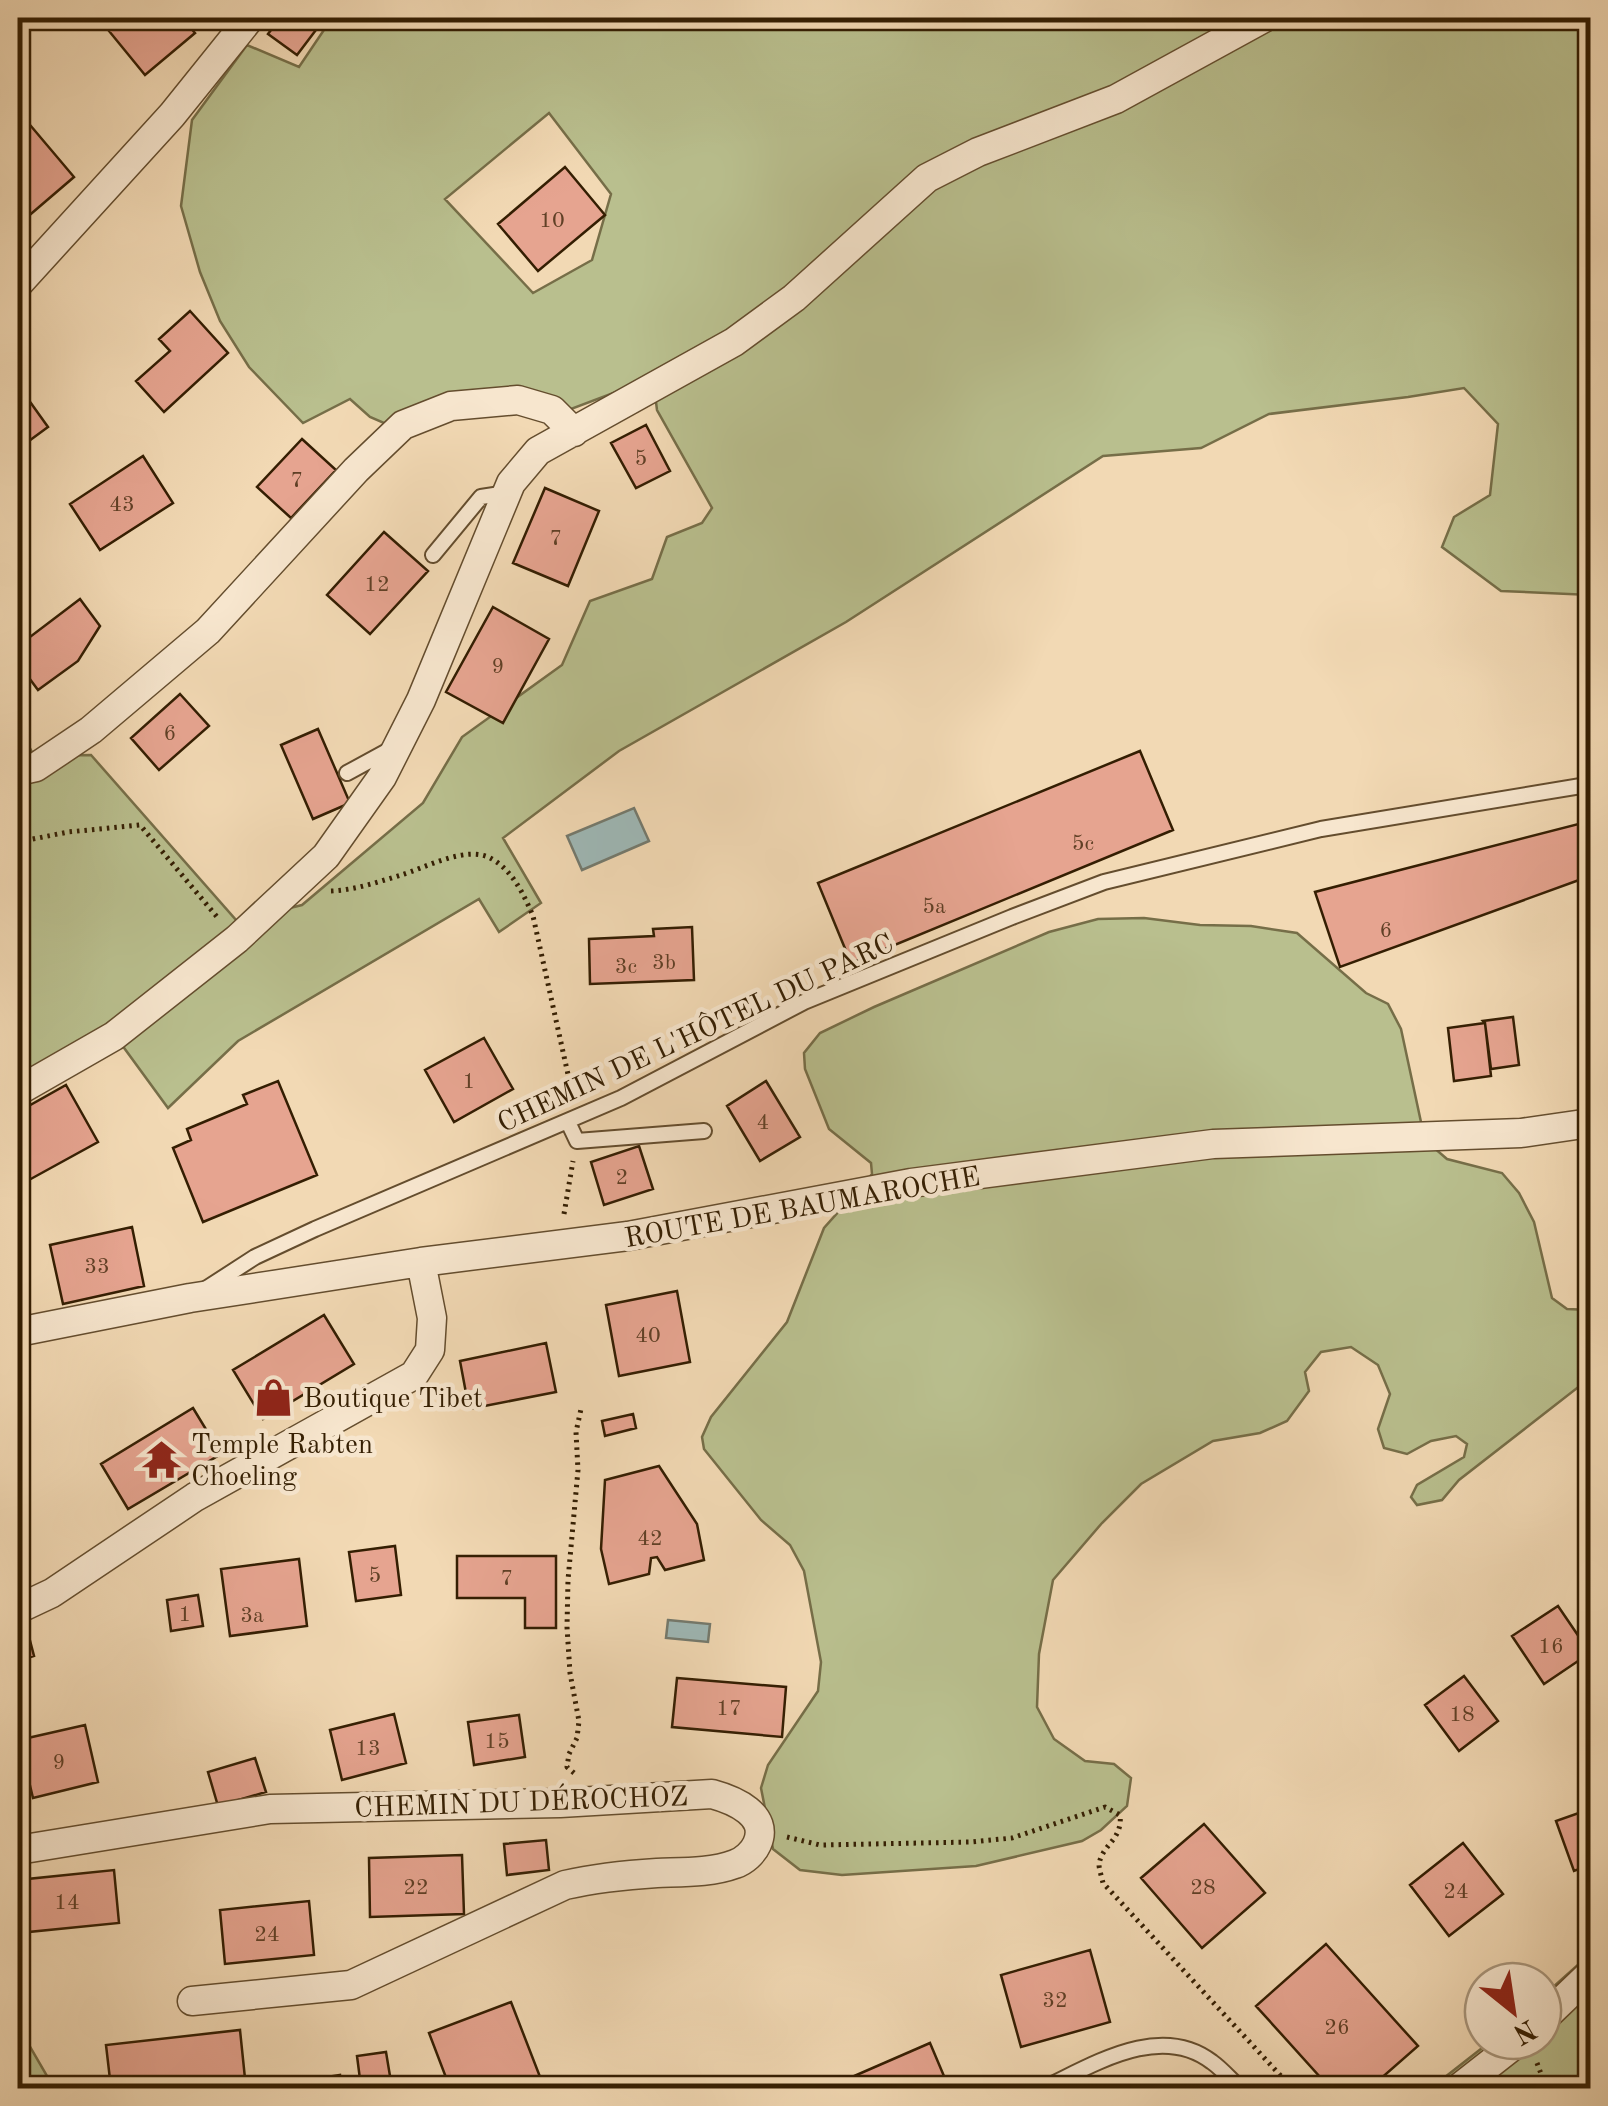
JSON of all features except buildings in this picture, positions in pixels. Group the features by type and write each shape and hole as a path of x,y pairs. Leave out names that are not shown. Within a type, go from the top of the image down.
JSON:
{"street":[{"path":"18,284 172,115 250,18"},
{"path":"18,1091 114,1036 237,939 326,856 382,777 420,700 511,483 538,450 734,342 794,298 927,178 978,152 1116,99 1264,18"},
{"path":"18,771 36,767 91,730 208,631 356,470 404,425 451,406 518,400 552,410 574,432"},
{"name":"ROUTE DE BAUMAROCHE","path":"18,1332 190,1298 421,1262 628,1236 911,1183 1212,1144 1521,1134 1590,1123"},
{"path":"18,1609 52,1593 195,1497 414,1375 430,1350 432,1318 421,1262"},
{"name":"CHEMIN DU DÉROCHOZ","path":"18,1850 270,1809 560,1803 712,1794 729,1799 755,1817 760,1830"},
{"path":"192,2002 351,1985 564,1885 602,1876 708,1870 736,1864 756,1846 760,1830"},
{"path":"1563,2000 1590,1974"},
{"path":"1459,2088 1493,2061"}],"lane":[{"path":"433,555 481,497 507,493"},
{"path":"347,773 398,745"},
{"name":"CHEMIN DE L'HÔTEL DU PARC","path":"190,1298 255,1257 572,1116 621,1098 804,1002 1104,882 1321,829 1590,786"},
{"path":"572,1116 577,1141 704,1132"},
{"path":"1044,2088 1139,2047 1161,2044 1199,2054 1240,2088"}],"path":[{"path":"18,842 68,832 140,825 229,932"},
{"path":"304,878 326,891 340,890 474,854 489,857 502,867 521,889 534,916 572,1116"},
{"path":"564,1213 577,1141"},
{"path":"581,1409 576,1432 578,1470 567,1626 570,1673 580,1721 567,1767 583,1776"},
{"path":"760,1830 820,1845 972,1842 1012,1838 1104,1806 1114,1810 1120,1815 1121,1826 1098,1866 1103,1883 1292,2088"}],"green space":[{"path":"332,18 1590,18 1590,595 1501,591 1442,547 1454,517 1490,495 1498,424 1464,388 1269,414 1201,448 1103,456 846,622 619,751 503,838 541,903 499,932 479,899 238,1041 168,1108 119,1041 18,1099 18,725 34,756 91,755 237,921 302,905 423,803 462,737 562,665 590,601 652,579 667,537 702,523 712,508 657,410 653,378 542,420 517,411 452,415 407,433 370,417 350,399 303,423 249,367 220,321 200,272 181,206 192,120 247,45 299,67","holes":["549,113 611,194 592,260 533,293 445,199"]},
{"path":"1144,918 1297,933 1366,993 1388,1004 1401,1029 1421,1122 1433,1147 1447,1159 1502,1173 1519,1193 1534,1222 1552,1298 1567,1309 1590,1310 1590,1378 1459,1480 1442,1500 1417,1505 1411,1497 1417,1485 1464,1457 1467,1444 1456,1436 1431,1441 1407,1454 1384,1448 1378,1429 1390,1394 1378,1365 1351,1347 1321,1352 1305,1372 1309,1391 1287,1421 1260,1433 1213,1441 1141,1484 1053,1580 1039,1654 1037,1707 1054,1739 1085,1761 1114,1764 1131,1778 1127,1806 1082,1841 976,1866 842,1875 800,1870 773,1849 761,1788 768,1765 818,1691 821,1662 804,1571 790,1545 761,1520 704,1449 702,1437 711,1417 787,1322 824,1228 872,1174 871,1163 829,1129 805,1069 804,1053 820,1033 1049,932 1098,919"},
{"path":"1590,1954 1590,2088 1431,2088 1465,2061 1563,2061 1563,1978"},
{"path":"18,2026 54,2088 18,2088"}],"water":[{"path":"634,808 649,841 582,870 567,836"},
{"path":"668,1620 710,1624 708,1642 666,1638"}],"place":[{"name":"Boutique Tibet","path":"273,1397"},
{"name":"Temple Rabten Choeling","path":"161,1459"}]}
